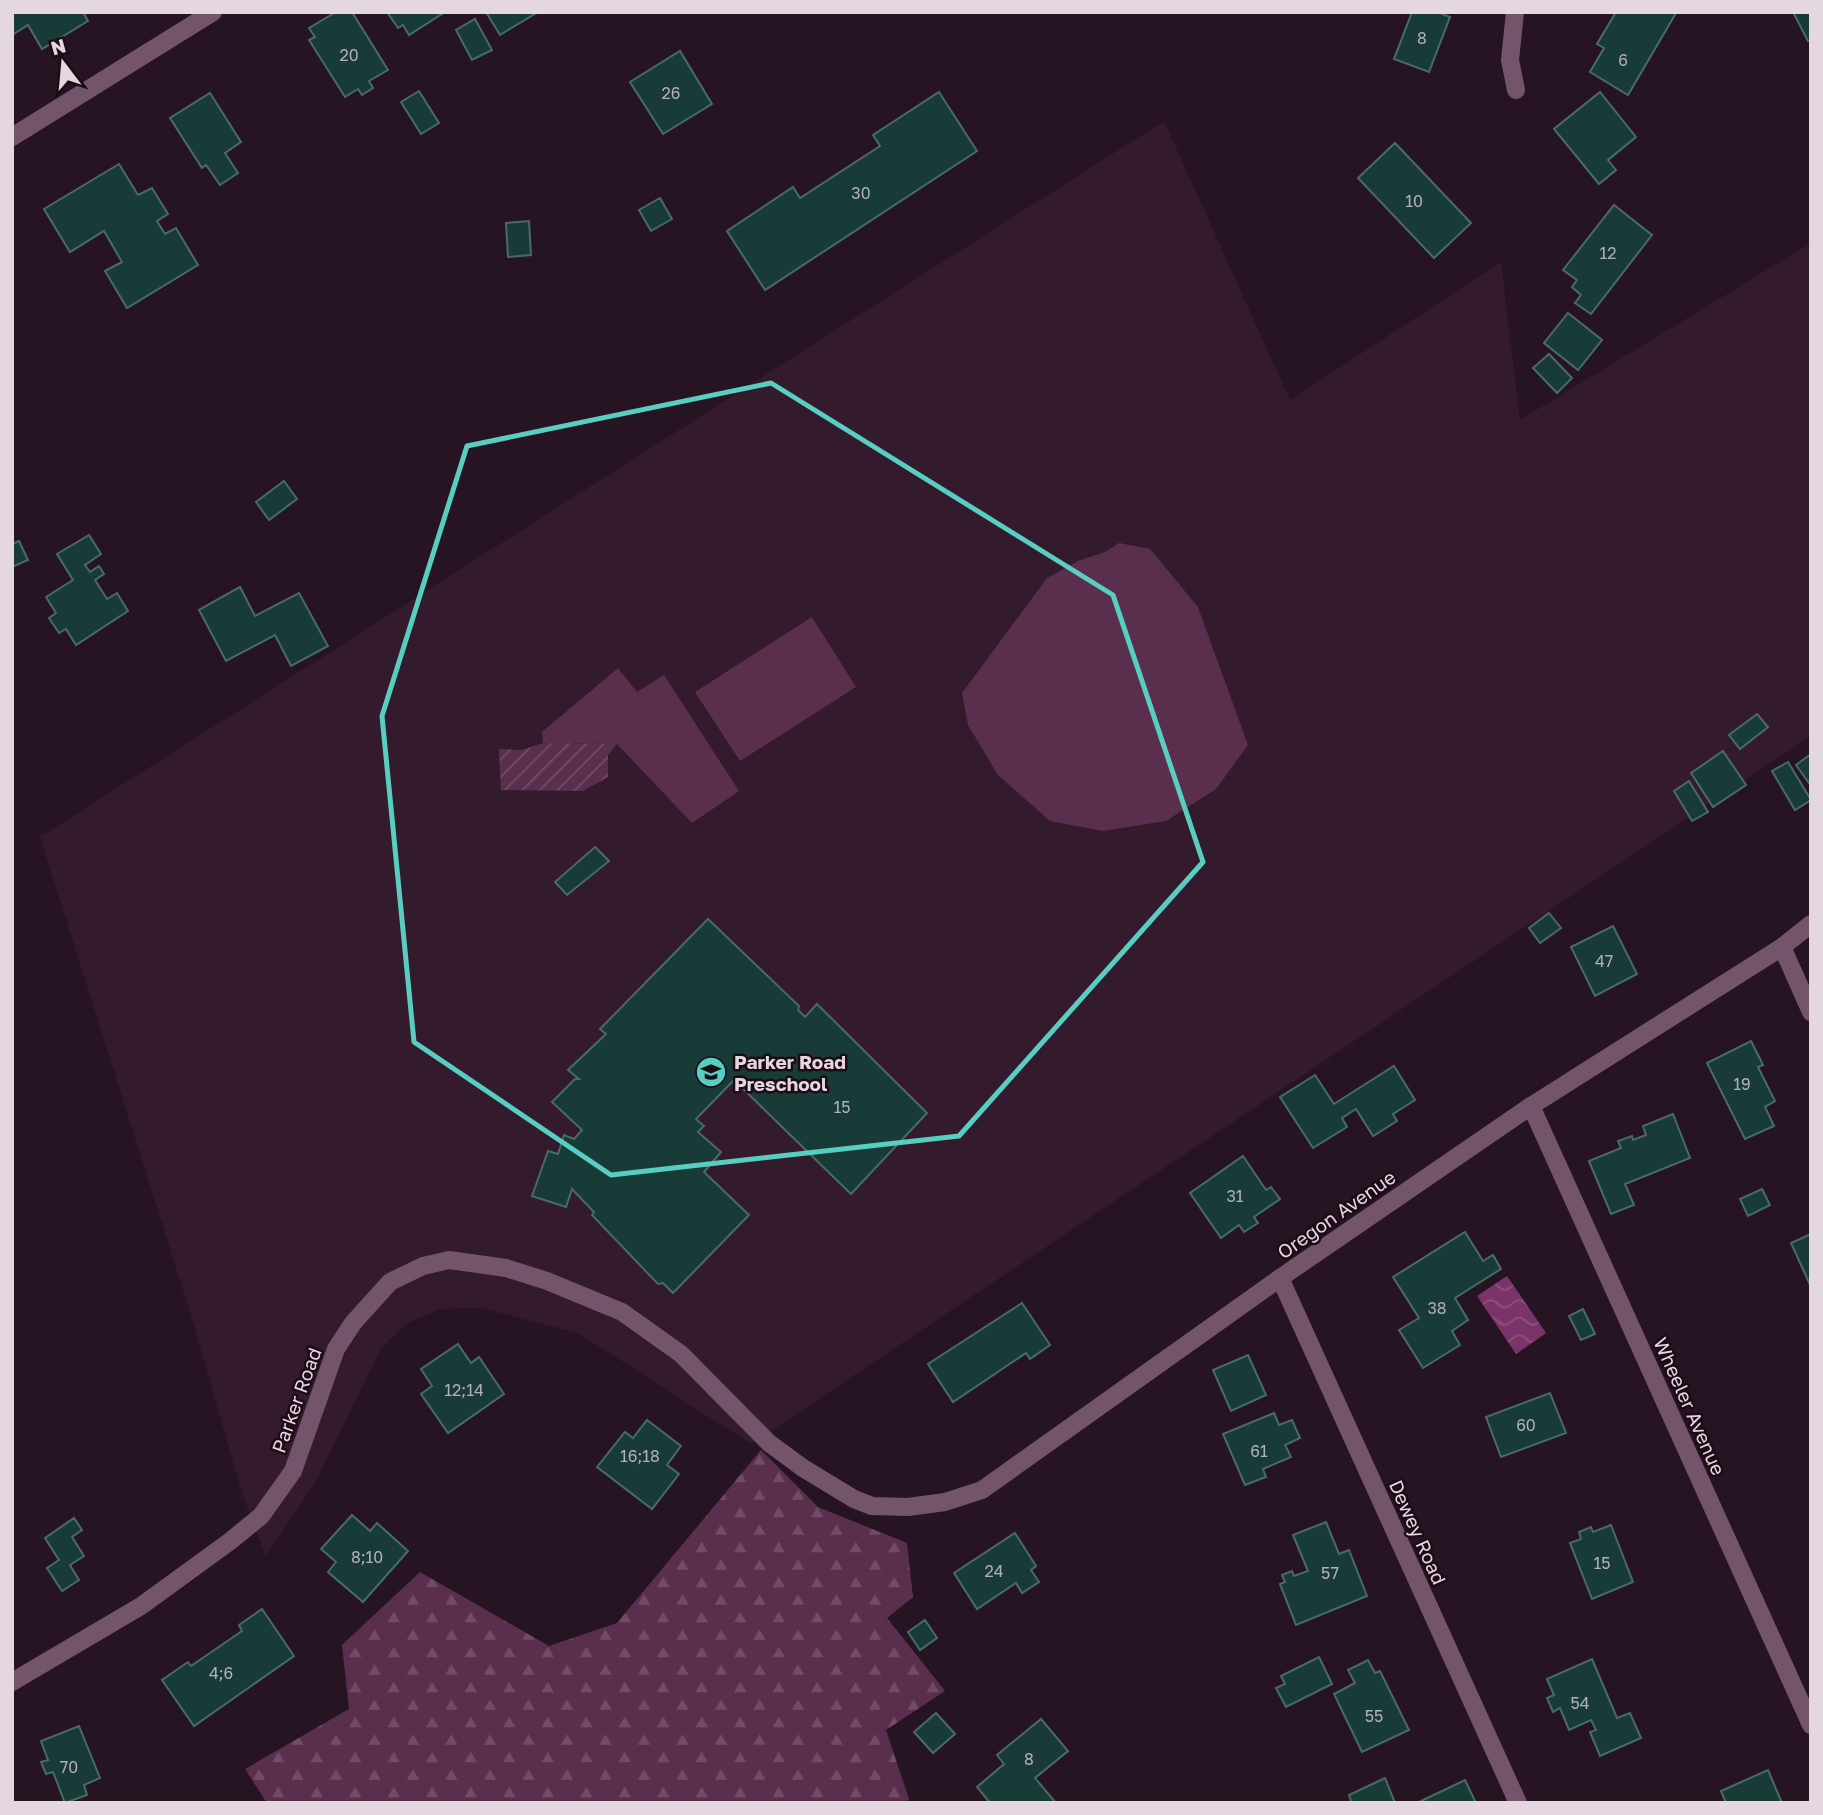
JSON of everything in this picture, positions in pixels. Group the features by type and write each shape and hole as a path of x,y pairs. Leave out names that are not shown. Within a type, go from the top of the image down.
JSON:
{"street":[{"path":"12,137 213,12"},
{"path":"1515,12 1510,60 1517,90"},
{"name":"Oregon Avenue","path":"876,1506 926,1506 982,1490 1280,1278 1531,1106 1782,947 1811,924"},
{"path":"1782,947 1811,1012"},
{"name":"Wheeler Avenue","path":"1531,1106 1811,1725"},
{"name":"Parker Road","path":"12,1682 141,1606 261,1516 293,1471 336,1349 353,1323 390,1282 423,1266 449,1260 506,1268 622,1311 681,1354 753,1429 777,1450 854,1499 876,1506"},
{"name":"Dewey Road","path":"1280,1278 1518,1803"}],"highlighted area":[{"path":"771,383 1113,595 1203,862 959,1136 611,1175 414,1042 382,716 467,446"}],"shaded area":[{"name":"Parker Road Preschool","path":"1164,121 1290,400 1501,262 1520,420 1811,243 1811,736 751,1444 578,1333 481,1308 441,1309 407,1323 381,1348 315,1483 266,1556 242,1493 190,1312 40,837"}],"green space":[{"path":"1119,543 1150,549 1198,607 1248,745 1216,789 1166,821 1103,831 1050,821 998,775 968,725 962,693 1047,578"},
{"path":"812,617 856,687 740,761 695,692"},
{"path":"618,668 637,692 664,675 739,791 692,823 617,744 543,743 542,732"},
{"path":"543,743 617,744 608,755 608,777 583,791 501,790 499,749 522,750"},
{"path":"761,1450 818,1507 907,1543 913,1597 887,1618 945,1691 886,1730 909,1799 904,1803 267,1803 245,1769 349,1709 342,1645 420,1572 549,1646 617,1623"}],"water":[{"path":"1507,1276 1546,1333 1516,1354 1477,1296"}],"building":[{"path":"12,12 83,12 88,21 42,49 28,25 12,35"},
{"path":"336,12 352,12 388,70 369,81 373,88 362,95 358,89 345,97 309,40 315,37 309,28"},
{"path":"387,12 442,14 409,35 403,25 398,28"},
{"path":"486,12 538,12 500,35"},
{"path":"1412,12 1438,12 1450,17 1429,72 1394,59"},
{"path":"1616,12 1676,13 1628,95 1590,72 1604,48 1597,44"},
{"path":"1793,12 1811,12 1811,40 1808,41"},
{"path":"475,19 492,50 472,60 456,30"},
{"path":"680,51 712,104 663,134 630,82"},
{"path":"419,91 439,123 421,134 401,102"},
{"path":"939,92 977,151 765,290 727,231 793,187 800,198 880,146 873,135"},
{"path":"1600,92 1636,137 1608,160 1616,170 1599,184 1554,129"},
{"path":"210,93 241,142 225,153 238,173 220,185 206,165 202,168 170,118"},
{"path":"1395,143 1471,223 1434,258 1358,178"},
{"path":"119,164 138,195 152,188 168,214 157,221 165,234 176,228 198,265 127,308 105,271 122,262 104,231 70,252 44,209"},
{"path":"660,198 672,219 651,231 639,210"},
{"path":"1614,205 1652,235 1591,314 1575,303 1581,295 1572,287 1577,280 1563,270"},
{"path":"529,221 531,255 508,257 506,223"},
{"path":"1568,313 1602,340 1578,370 1544,343"},
{"path":"1549,354 1572,378 1557,393 1533,368"},
{"path":"284,481 297,499 269,520 256,502"},
{"path":"89,535 101,554 85,565 90,572 99,566 104,574 95,580 107,599 117,593 128,611 76,645 66,629 59,633 49,618 56,613 46,597 73,580 57,554"},
{"path":"19,541 28,560 12,567 12,544"},
{"path":"240,587 255,616 299,593 328,646 291,666 275,635 226,661 199,610"},
{"path":"1757,714 1768,727 1740,749 1729,735"},
{"path":"1723,751 1746,785 1713,807 1691,773"},
{"path":"1811,754 1811,786 1796,765"},
{"path":"1788,762 1811,800 1795,810 1772,771"},
{"path":"1689,781 1708,812 1692,821 1674,791"},
{"path":"595,847 609,861 567,895 555,882"},
{"path":"1549,913 1561,928 1540,943 1529,928"},
{"path":"708,919 799,1006 798,1010 805,1017 817,1004 927,1113 851,1194 734,1080 696,1119 704,1126 698,1132 721,1152 704,1172 749,1215 673,1293 663,1283 658,1284 592,1215 594,1212 572,1189 566,1207 532,1196 548,1151 558,1154 564,1135 574,1139 582,1130 552,1102 575,1079 579,1079 568,1070 606,1034 600,1029"},
{"path":"1613,926 1637,974 1595,996 1571,947"},
{"path":"1751,1041 1763,1065 1758,1067 1775,1101 1765,1107 1774,1126 1745,1139 1707,1063"},
{"path":"1394,1066 1415,1100 1393,1114 1397,1121 1373,1136 1356,1109 1342,1118 1347,1127 1313,1148 1280,1097 1315,1075 1334,1104"},
{"path":"1673,1114 1690,1158 1625,1184 1634,1205 1611,1214 1589,1161 1621,1148 1618,1141 1632,1136 1633,1140 1646,1135 1643,1126"},
{"path":"1243,1156 1266,1190 1271,1187 1280,1199 1254,1217 1258,1223 1244,1232 1239,1225 1221,1238 1190,1193"},
{"path":"1762,1189 1770,1205 1748,1216 1740,1199"},
{"path":"1465,1232 1483,1261 1493,1255 1501,1269 1455,1298 1468,1320 1452,1331 1460,1345 1423,1368 1399,1330 1419,1318 1393,1277"},
{"path":"1811,1234 1811,1287 1791,1243"},
{"path":"1022,1303 1050,1345 1030,1359 1026,1353 953,1402 928,1364"},
{"path":"1583,1309 1595,1334 1581,1340 1569,1316"},
{"path":"458,1344 471,1363 479,1357 504,1394 448,1433 421,1394 432,1386 421,1369"},
{"path":"1248,1355 1266,1395 1231,1411 1213,1370"},
{"path":"1550,1393 1566,1433 1501,1457 1486,1417"},
{"path":"1274,1413 1279,1425 1292,1420 1300,1438 1285,1445 1291,1457 1263,1469 1266,1477 1245,1485 1223,1434"},
{"path":"647,1420 681,1446 667,1465 679,1474 652,1509 597,1467 625,1432 633,1438"},
{"path":"352,1515 370,1531 377,1523 408,1551 363,1602 328,1572 336,1562 321,1549"},
{"path":"74,1518 82,1530 72,1537 84,1556 70,1565 79,1580 62,1591 47,1568 59,1560 45,1538"},
{"path":"1326,1522 1339,1554 1349,1550 1367,1596 1296,1625 1280,1584 1285,1582 1282,1575 1292,1571 1294,1576 1308,1571 1293,1535"},
{"path":"1611,1525 1633,1582 1592,1599 1570,1543 1581,1539 1579,1532 1591,1527 1593,1532"},
{"path":"1015,1533 1036,1566 1031,1570 1039,1582 1022,1593 1016,1583 977,1609 954,1573"},
{"path":"262,1609 294,1656 194,1726 162,1680 188,1662 191,1666 242,1631 239,1625"},
{"path":"925,1620 937,1638 920,1650 908,1632"},
{"path":"1319,1657 1332,1684 1286,1707 1276,1688 1285,1684 1281,1676"},
{"path":"1592,1659 1617,1718 1630,1713 1641,1738 1600,1756 1590,1732 1596,1730 1591,1720 1569,1730 1560,1708 1553,1712 1547,1698 1554,1695 1547,1679"},
{"path":"1368,1660 1375,1673 1380,1671 1409,1730 1362,1752 1334,1694 1355,1683 1348,1670"},
{"path":"936,1713 955,1734 933,1753 914,1732"},
{"path":"1041,1719 1068,1751 1035,1778 1056,1803 990,1803 977,1787 1004,1764 997,1755"},
{"path":"79,1726 100,1778 84,1785 87,1795 65,1803 53,1772 46,1774 41,1762 48,1760 41,1741"},
{"path":"1768,1770 1782,1803 1726,1803 1721,1791"},
{"path":"1385,1778 1395,1803 1352,1803 1349,1795"},
{"path":"1465,1780 1476,1803 1419,1803 1419,1802"}],"place":[{"name":"Parker Road Preschool","path":"711,1072"}]}
